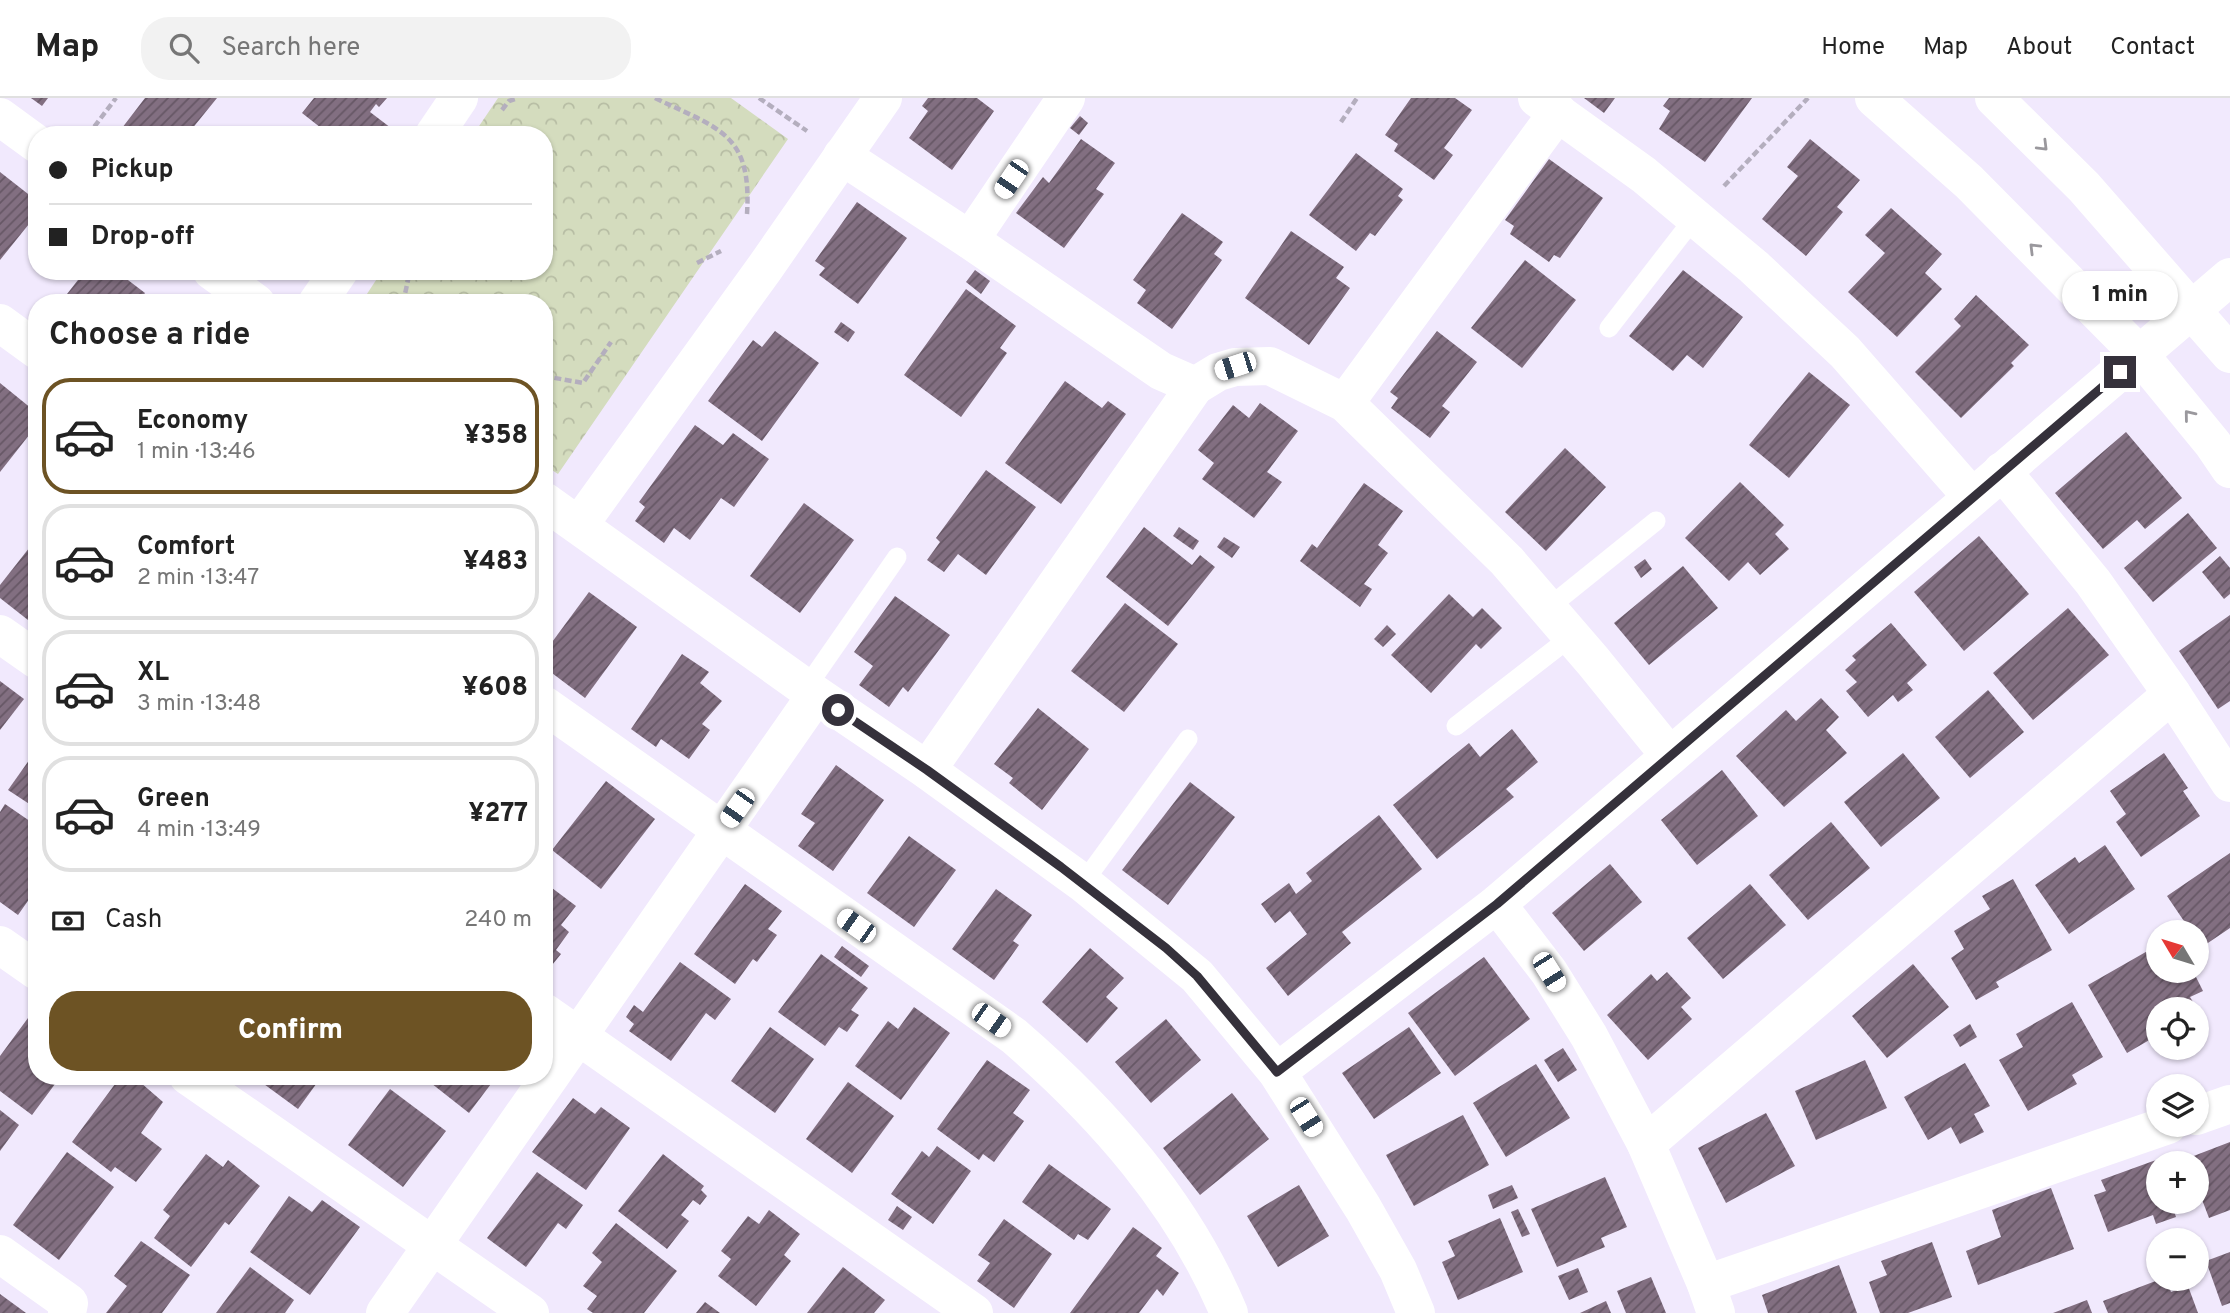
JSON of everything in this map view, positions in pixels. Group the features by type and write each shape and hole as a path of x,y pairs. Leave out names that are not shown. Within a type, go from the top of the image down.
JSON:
{"street":[{"path":"440,126 459,98"},
{"path":"579,525 883,98"},
{"path":"970,240 1066,98"},
{"path":"1874,98 1969,183 2140,355 2213,444 2230,469"},
{"path":"1994,98 2084,187 2230,354"},
{"path":"1345,403 1547,105 1643,175 1754,267 1844,352 1972,498"},
{"path":"0,117 28,137"},
{"path":"842,156 1161,371 1195,386"},
{"path":"1277,1072 1497,904 2230,277"},
{"path":"224,280 244,294"},
{"path":"0,323 28,343"},
{"path":"927,770 1195,386 1218,372 1235,366 1270,366 1345,403 1507,561 1670,756"},
{"path":"2002,471 2093,582 2172,694 2230,783"},
{"path":"553,507 1083,883 1197,976 1277,1072 1363,1208 1398,1270 1416,1313"},
{"path":"0,634 28,654"},
{"path":"553,1071 721,831 811,692"},
{"path":"1646,1144 2172,694"},
{"path":"553,711 1014,1036 1052,1069 1131,1152 1164,1196 1215,1278 1229,1313"},
{"path":"1497,904 1549,972 1583,1025 1646,1144 1711,1298 2146,1133"},
{"path":"0,945 28,965"},
{"path":"553,1018 974,1313"},
{"path":"201,1085 530,1313"},
{"path":"385,1313 543,1085"},
{"path":"2209,1111 2230,1104"},
{"path":"0,1254 69,1303 67,1313"}],"lane":[{"path":"1609,328 1695,218"},
{"path":"1457,726 1656,521"},
{"path":"811,692 897,557"},
{"path":"1083,883 1188,739"}],"path":[{"path":"95,126 116,98"},
{"path":"655,98 708,124 733,142 745,165 747,213 742,224"},
{"path":"759,98 842,156"},
{"path":"1341,122 1357,98"},
{"path":"1695,218 1808,98"},
{"path":"696,263 731,246"},
{"path":"553,378 583,383 611,342"}],"green space":[{"path":"498,98 731,98 788,139 558,474 553,471 553,294 367,294 376,280 553,280 553,126 479,126"}],"building":[{"path":"31,98 48,98 42,106"},
{"path":"145,98 217,98 194,126 124,126"},
{"path":"314,98 387,98 379,107 376,104 370,112 388,126 319,126 302,113"},
{"path":"928,98 977,98 994,111 952,170 909,138 928,111 922,106"},
{"path":"1411,98 1455,98 1472,110 1444,148 1453,155 1434,180 1394,151 1398,144 1385,135"},
{"path":"1584,98 1615,98 1604,113"},
{"path":"1669,98 1752,98 1705,162 1659,129 1670,111 1663,106"},
{"path":"1080,116 1088,123 1079,135 1070,128"},
{"path":"1081,139 1115,163 1096,189 1104,194 1064,248 1016,213 1043,177 1049,183"},
{"path":"1810,139 1860,180 1837,207 1843,212 1806,256 1762,219 1798,176 1787,167"},
{"path":"1356,153 1403,189 1398,196 1403,200 1375,236 1370,233 1356,251 1309,215"},
{"path":"1549,159 1603,198 1560,258 1554,255 1549,262 1510,234 1514,226 1505,220"},
{"path":"0,172 28,194 28,225 0,260"},
{"path":"857,202 907,238 858,304 819,275 825,268 815,261"},
{"path":"1891,208 1942,254 1925,273 1942,289 1897,337 1848,292 1885,253 1865,235"},
{"path":"1182,213 1223,242 1214,254 1222,260 1172,329 1137,303 1146,290 1133,280"},
{"path":"1291,231 1344,267 1336,278 1350,288 1309,345 1245,298"},
{"path":"1525,260 1576,300 1522,368 1471,328"},
{"path":"975,270 990,281 981,294 966,282"},
{"path":"1683,270 1743,317 1703,368 1687,355 1673,371 1629,336"},
{"path":"78,280 128,280 145,293 144,294 67,294"},
{"path":"966,289 1016,326 1000,348 1007,353 961,417 904,375"},
{"path":"1976,295 2029,345 2011,363 2014,366 1961,418 1915,372 1961,326 1954,319"},
{"path":"841,322 855,332 848,342 834,332"},
{"path":"775,331 819,363 762,441 708,401 753,340 762,347"},
{"path":"1437,331 1477,362 1442,406 1450,412 1430,438 1391,408 1398,398 1390,392"},
{"path":"1809,372 1850,405 1789,478 1749,445"},
{"path":"1065,381 1102,408 1108,401 1126,414 1061,504 1005,463"},
{"path":"0,383 28,406 28,436 0,472"},
{"path":"1260,403 1298,431 1267,472 1282,482 1254,518 1202,479 1214,463 1198,450 1233,405 1249,418"},
{"path":"695,425 723,445 733,433 769,459 734,507 721,498 690,540 674,528 664,543 635,521 645,507 639,502"},
{"path":"2126,432 2182,498 2145,529 2137,520 2103,549 2055,493"},
{"path":"1565,448 1606,487 1546,551 1505,512"},
{"path":"986,470 1036,507 986,575 958,554 944,572 927,560 940,542 936,538"},
{"path":"1740,482 1784,525 1775,534 1789,549 1760,575 1748,562 1729,581 1685,538"},
{"path":"1364,483 1403,511 1378,545 1388,553 1364,584 1372,589 1360,607 1300,561 1312,544 1317,548"},
{"path":"804,503 854,540 800,613 750,576"},
{"path":"2188,513 2217,548 2153,602 2124,568"},
{"path":"1144,527 1192,565 1200,555 1215,567 1168,626 1106,577"},
{"path":"1179,527 1199,541 1193,550 1173,536"},
{"path":"1979,536 2029,594 1964,651 1914,592"},
{"path":"1224,537 1240,547 1232,558 1217,547"},
{"path":"28,549 28,620 0,598 0,585"},
{"path":"2220,556 2230,568 2230,594 2224,599 2202,572"},
{"path":"1645,559 1652,569 1641,578 1634,567"},
{"path":"1683,566 1718,608 1649,665 1614,623"},
{"path":"589,592 637,627 585,698 553,674 553,641"},
{"path":"1449,594 1473,617 1482,608 1502,628 1481,649 1476,644 1431,693 1391,655"},
{"path":"895,596 950,635 908,692 903,687 889,707 859,685 873,666 854,652"},
{"path":"1125,603 1178,644 1124,712 1071,671"},
{"path":"2068,608 2109,655 2033,720 1993,673"},
{"path":"2230,615 2230,701 2218,709 2179,651"},
{"path":"1891,623 1927,665 1907,683 1913,690 1898,702 1893,695 1868,717 1846,691 1857,682 1845,670 1856,660 1852,656"},
{"path":"1387,625 1396,634 1383,647 1374,639"},
{"path":"682,654 709,672 700,683 722,701 702,724 710,730 689,759 661,739 656,747 631,729"},
{"path":"0,681 24,699 0,730"},
{"path":"1988,690 2024,732 1970,778 1935,737"},
{"path":"1821,698 1839,717 1826,730 1847,753 1784,807 1736,756 1786,710 1796,721"},
{"path":"1038,708 1089,749 1042,810 1009,783 1013,778 994,764"},
{"path":"1512,729 1538,762 1506,789 1514,797 1437,859 1393,805 1469,743 1480,757"},
{"path":"1903,753 1940,798 1881,847 1844,802"},
{"path":"2164,753 2188,788 2183,791 2200,816 2141,857 2116,822 2126,814 2110,791"},
{"path":"28,762 28,803 8,790"},
{"path":"836,765 884,800 833,871 798,846 815,823 801,814"},
{"path":"1722,770 1758,816 1697,865 1661,820"},
{"path":"606,781 655,819 601,889 553,849"},
{"path":"1190,782 1235,817 1168,905 1122,870"},
{"path":"5,804 28,820 28,901 18,915 0,902 0,812"},
{"path":"1379,815 1422,869 1342,932 1351,943 1288,996 1266,968 1307,934 1290,911 1275,923 1261,904 1289,883 1296,894 1312,881 1306,873"},
{"path":"1831,822 1870,868 1808,920 1769,875"},
{"path":"909,836 956,870 914,927 867,893"},
{"path":"2105,845 2135,889 2069,934 2035,885 2075,857 2079,863"},
{"path":"2230,853 2230,928 2209,942 2209,920 2183,920 2167,896"},
{"path":"1610,864 1642,902 1584,951 1552,913"},
{"path":"2013,879 2052,950 1996,982 1999,987 1976,1000 1951,958 1964,949 1954,931 1990,909 1982,896"},
{"path":"745,884 782,911 768,929 777,935 757,962 753,959 735,984 694,954"},
{"path":"1750,884 1786,925 1723,979 1687,938"},
{"path":"553,889 576,906 561,925 569,932 556,950 561,954 553,964"},
{"path":"996,889 1032,915 1013,941 1019,945 994,980 952,949"},
{"path":"842,946 869,966 861,977 834,957"},
{"path":"1090,948 1124,978 1106,997 1118,1008 1087,1043 1042,1002"},
{"path":"2146,952 2146,984 2200,984 2203,991 2190,997 2146,997 2146,1042 2127,1053 2088,985"},
{"path":"821,954 868,988 851,1010 859,1015 847,1032 839,1027 825,1046 778,1012"},
{"path":"1484,957 1530,1019 1455,1076 1408,1013"},
{"path":"680,962 731,999 715,1020 706,1013 671,1061 629,1031 634,1024 626,1017 634,1005 643,1012"},
{"path":"1913,964 1949,1007 1887,1058 1852,1016"},
{"path":"1667,972 1691,998 1681,1007 1692,1019 1648,1060 1607,1015 1651,974 1657,981"},
{"path":"2072,1002 2103,1057 2072,1075 2077,1084 2028,1111 1999,1060 2023,1047 2016,1034"},
{"path":"914,1007 950,1033 901,1100 855,1066 888,1021 898,1029"},
{"path":"28,1018 28,1085 54,1085 32,1115 0,1091 0,1056"},
{"path":"1166,1019 1201,1060 1151,1103 1115,1062"},
{"path":"1970,1024 1977,1037 1960,1047 1953,1035"},
{"path":"770,1027 814,1059 775,1113 731,1081"},
{"path":"1409,1027 1441,1073 1374,1119 1342,1073"},
{"path":"1563,1048 1577,1070 1558,1082 1544,1060"},
{"path":"987,1060 1030,1090 1013,1113 1024,1121 994,1162 983,1154 979,1160 937,1129"},
{"path":"1865,1060 1887,1108 1816,1140 1795,1091"},
{"path":"1965,1063 1990,1106 1974,1114 1984,1132 1960,1144 1951,1127 1928,1140 1904,1097"},
{"path":"1536,1064 1570,1118 1506,1157 1473,1103"},
{"path":"848,1082 894,1116 852,1173 806,1139"},
{"path":"114,1085 143,1085 163,1102 141,1133 162,1149 136,1182 115,1167 111,1172 72,1142"},
{"path":"265,1085 315,1085 298,1109"},
{"path":"433,1085 490,1085 469,1113"},
{"path":"390,1089 446,1131 403,1187 348,1145"},
{"path":"1232,1093 1269,1139 1200,1195 1163,1148"},
{"path":"573,1098 595,1114 601,1107 630,1128 586,1190 532,1152"},
{"path":"0,1110 19,1125 0,1151"},
{"path":"1766,1113 1795,1166 1726,1203 1698,1148"},
{"path":"1463,1115 1489,1165 1414,1206 1386,1155"},
{"path":"2230,1142 2230,1210 2209,1218 2209,1151 2207,1151"},
{"path":"937,1146 971,1171 933,1224 891,1194 922,1151 929,1157"},
{"path":"67,1152 114,1187 59,1260 13,1225"},
{"path":"206,1154 223,1167 228,1160 260,1186 229,1225 225,1222 191,1267 154,1238 170,1216 163,1210"},
{"path":"663,1154 704,1186 701,1190 707,1196 700,1205 693,1200 681,1215 689,1221 667,1249 618,1211"},
{"path":"1049,1164 1111,1209 1088,1240 1078,1234 1074,1240 1022,1202"},
{"path":"2146,1164 2146,1214 2175,1214 2176,1217 2156,1224 2153,1215 2108,1232 2094,1195 2106,1191 2101,1180"},
{"path":"537,1172 583,1205 566,1229 558,1223 526,1267 487,1238"},
{"path":"1605,1177 1627,1227 1601,1238 1605,1247 1557,1267 1531,1209"},
{"path":"1299,1185 1329,1236 1278,1267 1247,1216"},
{"path":"1512,1185 1518,1198 1493,1209 1488,1195"},
{"path":"2051,1188 2074,1249 1978,1285 1966,1251 2001,1237 1992,1210"},
{"path":"289,1196 312,1212 322,1200 360,1227 310,1295 250,1252"},
{"path":"897,1206 912,1217 903,1230 888,1220"},
{"path":"1518,1209 1530,1234 1522,1237 1511,1212"},
{"path":"769,1210 800,1234 784,1255 791,1261 756,1306 718,1276 731,1259 721,1251 748,1216 759,1224"},
{"path":"1500,1218 1523,1272 1458,1300 1442,1262 1455,1256 1448,1241"},
{"path":"1004,1219 1052,1254 1014,1308 977,1281 990,1263 978,1255"},
{"path":"616,1223 677,1271 644,1313 593,1313 587,1309 597,1296 583,1286 602,1262 592,1253"},
{"path":"1133,1227 1162,1248 1156,1256 1179,1273 1163,1296 1157,1289 1139,1313 1070,1313"},
{"path":"141,1241 190,1275 162,1313 106,1313 127,1286 114,1276"},
{"path":"1932,1242 1952,1297 1908,1313 1880,1313 1869,1282 1887,1275 1881,1261"},
{"path":"2230,1252 2230,1303 2222,1306 2209,1269 2209,1260"},
{"path":"1839,1265 1857,1313 1768,1313 1762,1295"},
{"path":"250,1267 294,1300 285,1313 216,1313"},
{"path":"843,1267 885,1300 874,1313 807,1313"},
{"path":"1578,1268 1588,1292 1569,1300 1558,1276"},
{"path":"1651,1277 1666,1313 1626,1313 1617,1291"},
{"path":"2146,1285 2146,1291 2190,1291 2198,1313 2108,1313 2103,1301"},
{"path":"0,1294 26,1313 0,1313"},
{"path":"2087,1300 2092,1313 2053,1313"},
{"path":"1606,1301 1611,1313 1580,1313"},
{"path":"705,1302 720,1313 696,1313"}],"route":[{"path":"838,710 927,770 1061,867 1166,948 1197,976 1277,1072 1497,904 2120,372"}]}
